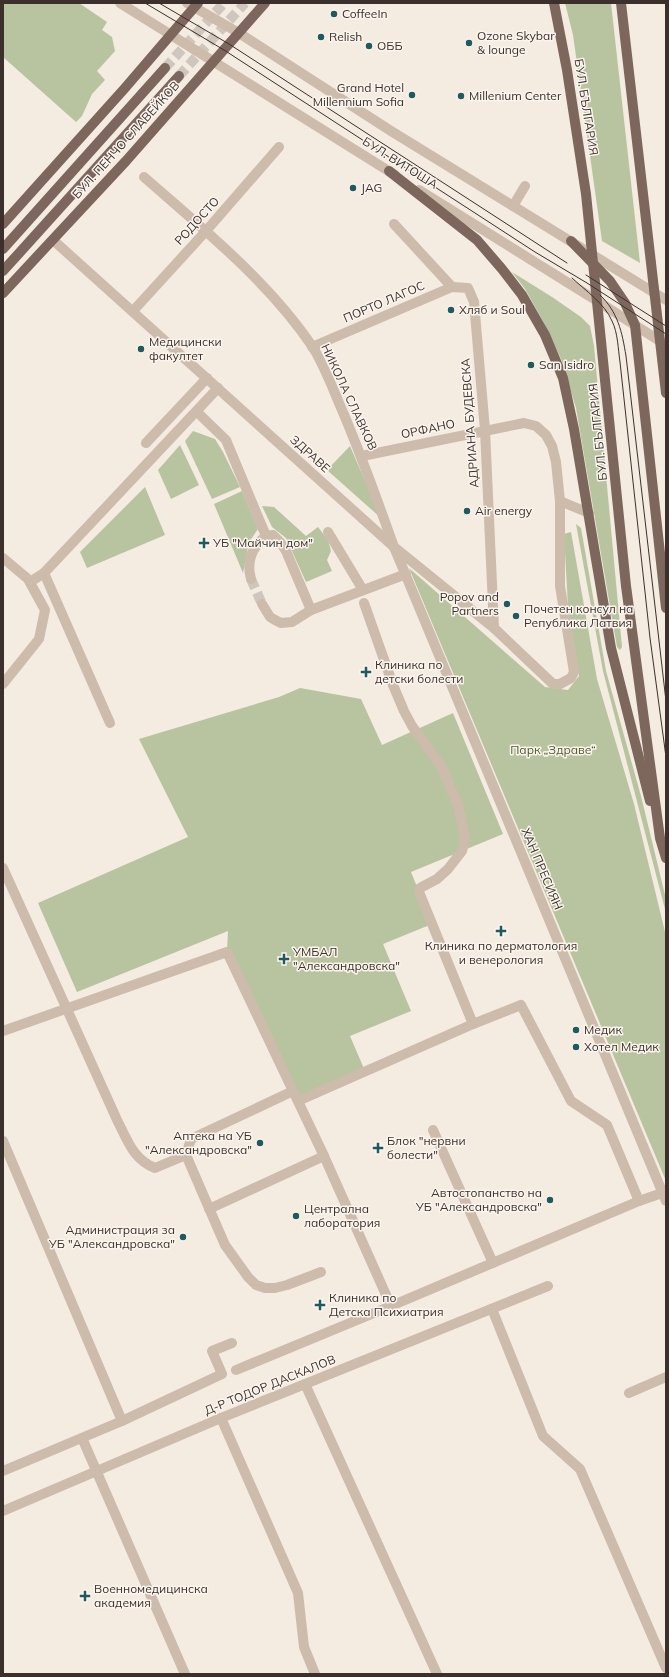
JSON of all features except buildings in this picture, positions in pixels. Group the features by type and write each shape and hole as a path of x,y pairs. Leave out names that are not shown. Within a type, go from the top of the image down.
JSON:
{"main road":[{"name":"БУЛ. ПЕНЧО СЛАВЕЙКОВ","path":"3,293 126,161 265,3"},
{"name":"БУЛ. БЪЛГАРИЯ","path":"554,3 567,70 586,194 626,586 660,838 666,858"},
{"path":"621,3 666,393"},
{"path":"3,224 172,34 193,4"},
{"name":"БУЛ. ПЕНЧО СЛАВЕЙКОВ","path":"3,249 165,68"},
{"name":"БУЛ. ПЕНЧО СЛАВЕЙКОВ","path":"3,271 179,76"},
{"path":"388,171 476,240 502,269 533,312 545,335 563,378 589,513 611,648 660,838"},
{"path":"571,241 610,281 625,303 635,325 666,608"}],"street":[{"name":"БУЛ. ВИТОША","path":"120,3 530,258 666,346"},
{"name":"БУЛ. ВИТОША","path":"193,4 391,131 666,300"},
{"name":"РОДОСТО","path":"133,311 206,231 279,147"},
{"name":"НИКОЛА СЛАВКОВ","path":"144,176 206,231 263,287 312,347 325,372 362,456 394,547"},
{"path":"514,206 525,186"},
{"path":"394,224 452,287"},
{"name":"ЗДРАВЕ","path":"53,240 394,547 494,628 554,684 566,682 571,678 574,672 560,586 560,501"},
{"name":"ПОРТО ЛАГОС","path":"312,347 452,287 468,288"},
{"name":"АДРИАНА БУДЕВСКА","path":"468,288 474,302 486,430 494,628"},
{"path":"146,443 207,378"},
{"path":"30,582 44,573 218,388"},
{"path":"197,412 226,440 266,536"},
{"name":"ОРФАНО","path":"362,456 524,423 536,426 546,435 552,446 556,462 560,501"},
{"path":"560,501 589,513"},
{"path":"328,532 363,590"},
{"path":"251,579 249,572 250,555 259,541 266,536 273,535 286,551 311,610"},
{"name":"ХАН ПРЕСИЯН","path":"394,547 664,1197"},
{"path":"3,558 30,582 45,610 39,639 3,684"},
{"path":"44,573 110,723"},
{"path":"262,604 270,617 281,622 292,622 311,610 406,574"},
{"path":"364,603 393,685 404,711 412,726 442,767 458,806 465,840 462,851 448,869 436,879 420,888 419,892 473,1024"},
{"path":"3,868 118,1122 137,1158 145,1164 155,1168 186,1155"},
{"path":"3,1031 227,952 324,1156 392,1306"},
{"path":"298,1101 473,1024 521,1005 571,1101 607,1125 639,1201"},
{"path":"293,1091 191,1139 186,1155 225,1245 248,1277 256,1284 265,1288 275,1288 321,1272"},
{"path":"433,1130 493,1263"},
{"path":"3,1142 122,1421"},
{"path":"209,1209 324,1156"},
{"path":"236,1370 392,1306 639,1201 664,1197"},
{"name":"Д-Р ТОДОР ДАСКАЛОВ","path":"3,1511 221,1418 548,1286"},
{"path":"492,1309 543,1436 580,1469 666,1668"},
{"path":"3,1471 122,1421 222,1374 212,1351 232,1343"},
{"path":"630,1393 666,1377"},
{"path":"305,1384 437,1674"},
{"path":"221,1418 298,1593 304,1647 315,1674"},
{"path":"82,1438 99,1470 186,1674"}],"green space":[{"path":"3,3 79,3 107,22 102,30 112,37 115,51 97,71 105,80 92,94 82,116 76,122 3,57"},
{"path":"565,3 611,3 640,263 602,241 573,35"},
{"path":"512,272 581,317 590,326 594,346 622,647 620,650 617,647 576,408 562,361 544,323 525,289"},
{"path":"193,431 215,439 240,487 212,499 185,441"},
{"path":"180,445 199,485 171,499 158,470"},
{"path":"350,446 381,518 327,470"},
{"path":"145,487 165,535 87,568 80,552"},
{"path":"242,491 258,529 249,542 243,573 214,504"},
{"path":"262,506 274,507 306,536 318,527 328,540 331,551 327,560 332,571 306,582 286,538 272,527"},
{"path":"576,524 581,528 606,671 641,796 666,899 666,913 603,671"},
{"name":"Парк „Здраве“","path":"571,532 597,679 634,804 666,936 666,1181 409,568 545,687 568,690 579,676 568,606 564,534"},
{"path":"300,688 361,699 382,745 453,713 503,834 411,872 432,924 383,944 411,1011 350,1036 365,1071 298,1101 227,952 228,931 77,992 38,903 188,837 139,739 279,697"}],"tunnel":[{"path":"165,68 224,3"},
{"path":"179,76 245,3"},
{"path":"251,579 262,604"}],"tram line":[{"path":"145,3 224,50 535,252 587,283 666,334"},
{"path":"159,3 229,44 567,263"},
{"path":"586,275 666,326"},
{"path":"572,278 605,309 612,321 617,336 650,638 666,757"},
{"path":"600,295 615,315 623,339 626,356 666,701"}],"place":[{"name":"CoffeeIn","path":"334,14"},
{"name":"Relish","path":"321,37"},
{"name":"Ozone Skybar & lounge","path":"469,43"},
{"name":"ОББ","path":"369,46"},
{"name":"Grand Hotel Millennium Sofia","path":"412,95"},
{"name":"Millenium Center","path":"461,96"},
{"name":"JAG","path":"353,188"},
{"name":"Хляб и Soul","path":"451,310"},
{"name":"Медицински факултет","path":"141,349"},
{"name":"San Isidro","path":"531,365"},
{"name":"Air energy","path":"467,511"},
{"name":"УБ \"Майчин дом\"","path":"204,543"},
{"name":"Popov and Partners","path":"507,604"},
{"name":"Почетен консул на Република Латвия","path":"516,616"},
{"name":"Клиника по детски болести","path":"366,672"},
{"name":"Клиника по дерматология и венерология","path":"501,931"},
{"name":"УМБАЛ \"Александровска\"","path":"284,959"},
{"name":"Медик","path":"576,1030"},
{"name":"Хотел Медик","path":"576,1047"},
{"name":"Аптека на УБ \"Александровска\"","path":"260,1143"},
{"name":"Блок \"нервни болести\"","path":"378,1148"},
{"name":"Автостопанство на УБ \"Александровска\"","path":"550,1200"},
{"name":"Централна лаборатория","path":"296,1216"},
{"name":"Администрация за УБ \"Александровска\"","path":"183,1237"},
{"name":"Клиника по Детска Психиатрия","path":"320,1305"},
{"name":"Военномедицинска академия","path":"85,1596"}]}
